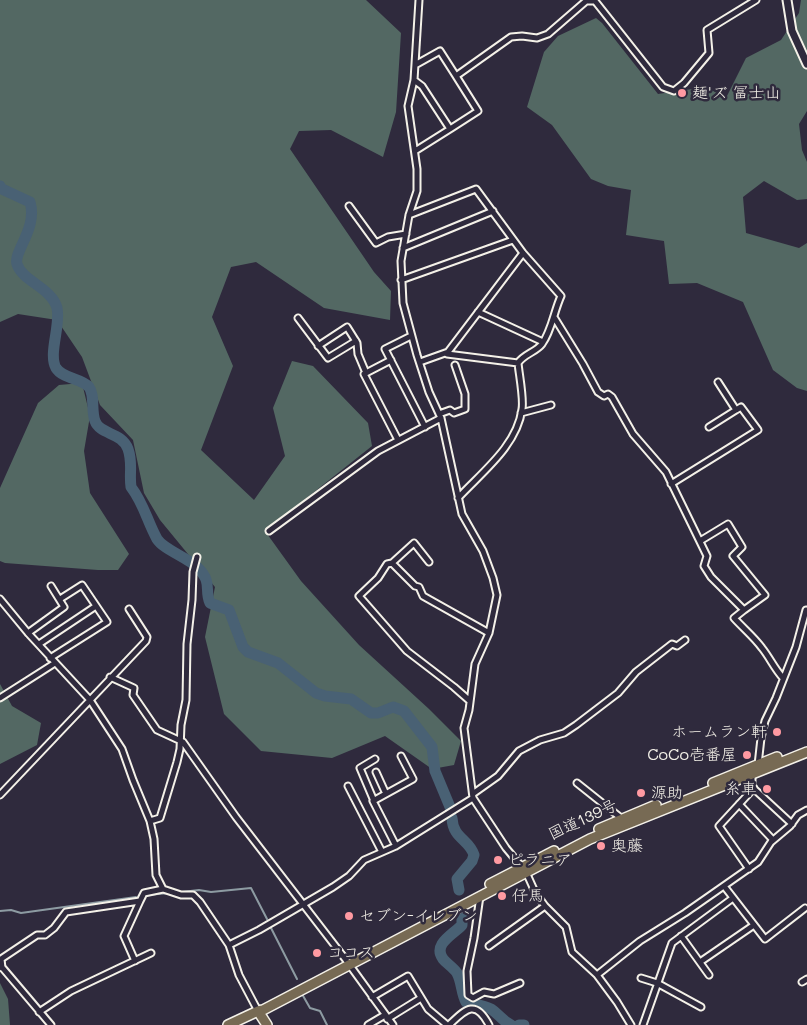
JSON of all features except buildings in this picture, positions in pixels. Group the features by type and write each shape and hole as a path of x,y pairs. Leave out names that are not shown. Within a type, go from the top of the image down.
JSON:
{"highway":[{"name":"国道139号","path":"228,1025 263,1010 347,962 621,818 807,746"},
{"name":"国道139号","path":"347,962 480,895 524,869 590,839 807,752"},
{"path":"258,1011 267,1025"}],"street":[{"path":"419,0 414,80 408,106 417,168 417,191 409,215 401,261 403,303 411,336 429,392 440,416 462,514 483,551 493,578 497,596 489,633 475,664 464,728 473,795 506,848 524,869 535,892 545,906 566,927 572,952 597,975 617,1002 630,1024"},
{"path":"456,76 511,37 537,38 548,34 586,1 595,1 663,87 674,91 684,83 709,53 707,30 756,0"},
{"path":"787,0 792,31 807,64"},
{"path":"414,151 478,111 440,51 415,65"},
{"path":"414,80 422,86 450,129"},
{"path":"409,215 476,189 523,253 560,296 554,317 542,345 521,358 518,363 523,406 518,427 510,443 458,498"},
{"path":"349,206 376,243 394,236 406,234"},
{"path":"403,248 492,211"},
{"path":"401,280 513,240"},
{"path":"447,354 523,253"},
{"path":"478,312 543,342"},
{"path":"554,317 598,392 604,396 608,394 612,396 633,434 666,472 707,556 704,566 711,577 744,610"},
{"path":"298,318 328,358 356,341"},
{"path":"318,346 347,328 356,341 358,354 366,373 364,374 398,440"},
{"path":"411,336 384,349 425,427"},
{"path":"420,362 447,354 518,363"},
{"path":"366,373 391,360"},
{"path":"269,531 378,451 425,427 450,410 454,413 466,409 465,394 455,365"},
{"path":"718,382 736,410"},
{"path":"521,413 552,405"},
{"path":"671,484 758,430 741,407 709,427"},
{"path":"700,541 728,524 742,547 733,556 764,595 734,618 758,642 771,660 774,668 783,678"},
{"path":"429,562 414,543 392,563 387,564 378,578 359,596 406,652 470,701"},
{"path":"150,821 160,818 177,762 186,700 187,644 192,600 192,572 197,557"},
{"path":"392,563 419,588 423,596 489,633"},
{"path":"50,658 107,622 82,585 60,599"},
{"path":"28,634 64,606 51,586"},
{"path":"0,599 28,634 90,700 122,749 150,821 154,839 156,874 162,889"},
{"path":"39,644 96,606"},
{"path":"0,795 146,641 147,637 129,609"},
{"path":"758,765 765,721 796,647 806,610"},
{"path":"229,944 259,930 349,876 364,860 396,846 473,795 498,776 519,751 540,740 564,733 576,725 618,693 644,665 672,644 677,646 685,640"},
{"path":"0,698 55,663"},
{"path":"110,677 134,688 133,695 157,730 183,742 236,817 303,903 393,1025"},
{"path":"374,801 413,779 401,756"},
{"path":"375,758 360,768 373,802 396,846"},
{"path":"376,772 386,794"},
{"path":"752,774 752,787 792,824"},
{"path":"577,784 621,818"},
{"path":"348,786 382,852"},
{"path":"748,869 719,826 754,788"},
{"path":"739,804 773,840"},
{"path":"597,975 640,941 758,862 773,840 792,824 798,815 807,810"},
{"path":"724,886 765,939 806,908"},
{"path":"135,961 124,936 144,892 162,889 181,895 193,895 229,944 239,975 258,1011"},
{"path":"480,895 467,971 468,995 473,998 484,992 494,994 520,983"},
{"path":"642,1025 672,943 733,898"},
{"path":"51,1025 1,966 1,959 36,935 45,935 54,928 66,912 140,901"},
{"path":"489,946 545,906"},
{"path":"700,962 754,925"},
{"path":"681,936 709,975"},
{"path":"39,1012 71,991 151,953"},
{"path":"372,997 408,976 428,1009 448,1025 467,1009 472,1008 484,1015 489,1025"},
{"path":"641,978 657,984 700,1007"},
{"path":"368,1025 421,998"}],"green space":[{"path":"0,0 366,0 401,33 396,112 383,157 331,130 299,131 290,149 374,272 391,291 390,320 324,308 256,262 231,267 212,317 233,366 201,450 254,500 285,456 273,408 292,361 313,366 368,423 372,446 265,531 301,581 359,645 461,741 454,765 432,769 385,736 332,758 261,751 224,714 205,637 215,587 160,520 144,493 133,440 100,405 82,357 57,320 18,314 0,322"},
{"path":"801,0 807,0 807,111 799,124 802,150 807,162 807,199 797,200 764,181 743,197 746,233 799,248 807,243 807,391 797,388 773,370 743,302 697,283 669,284 664,241 626,235 631,190 608,186 591,179 552,125 527,107 544,52 558,36 596,18 658,94 706,87 726,98 746,58 781,40 799,13"},
{"path":"82,383 90,416 84,451 90,493 129,554 118,570 5,563 0,561 0,488 38,403 59,385"},
{"path":"0,684 12,706 41,723 37,745 0,764"},
{"path":"0,983 8,999 10,1025 0,1025"}],"waterway":[{"path":"0,186 2,189 30,202 31,221 18,253 17,264 25,275 49,295 57,308 58,315 53,355 56,368 59,372 89,387 92,394 94,417 98,426 125,443 130,459 131,487 157,539 165,547 193,564 203,573 207,582 210,603 229,610 243,647 248,652 278,663 316,693 351,699 371,713 378,713 393,707 404,711 432,747 435,771 450,807"},
{"path":"452,818 455,830 469,845 474,855 472,861 457,879 459,890"},
{"path":"182,892 199,890 211,892 251,888 267,919"},
{"path":"147,895 169,893"},
{"path":"0,911 11,910 21,913 136,897"},
{"path":"462,913 462,925 445,940 440,949 440,954 457,973 466,1002 491,1009 511,1025"},
{"path":"270,926 297,979"},
{"path":"302,994 310,1008 320,1011 327,1025"},
{"path":"519,1025 524,1025"}],"place":[{"name":"麺'ズ 冨士山","path":"682,93"},
{"name":"ホームラン軒","path":"777,732"},
{"name":"CoCo壱番屋","path":"747,755"},
{"name":"糸車","path":"767,789"},
{"name":"源助","path":"641,793"},
{"name":"奥藤","path":"601,846"},
{"name":"ピラニア","path":"498,860"},
{"name":"仔馬","path":"502,896"},
{"name":"セブン-イレブン","path":"349,916"},
{"name":"ココス","path":"317,953"}]}
